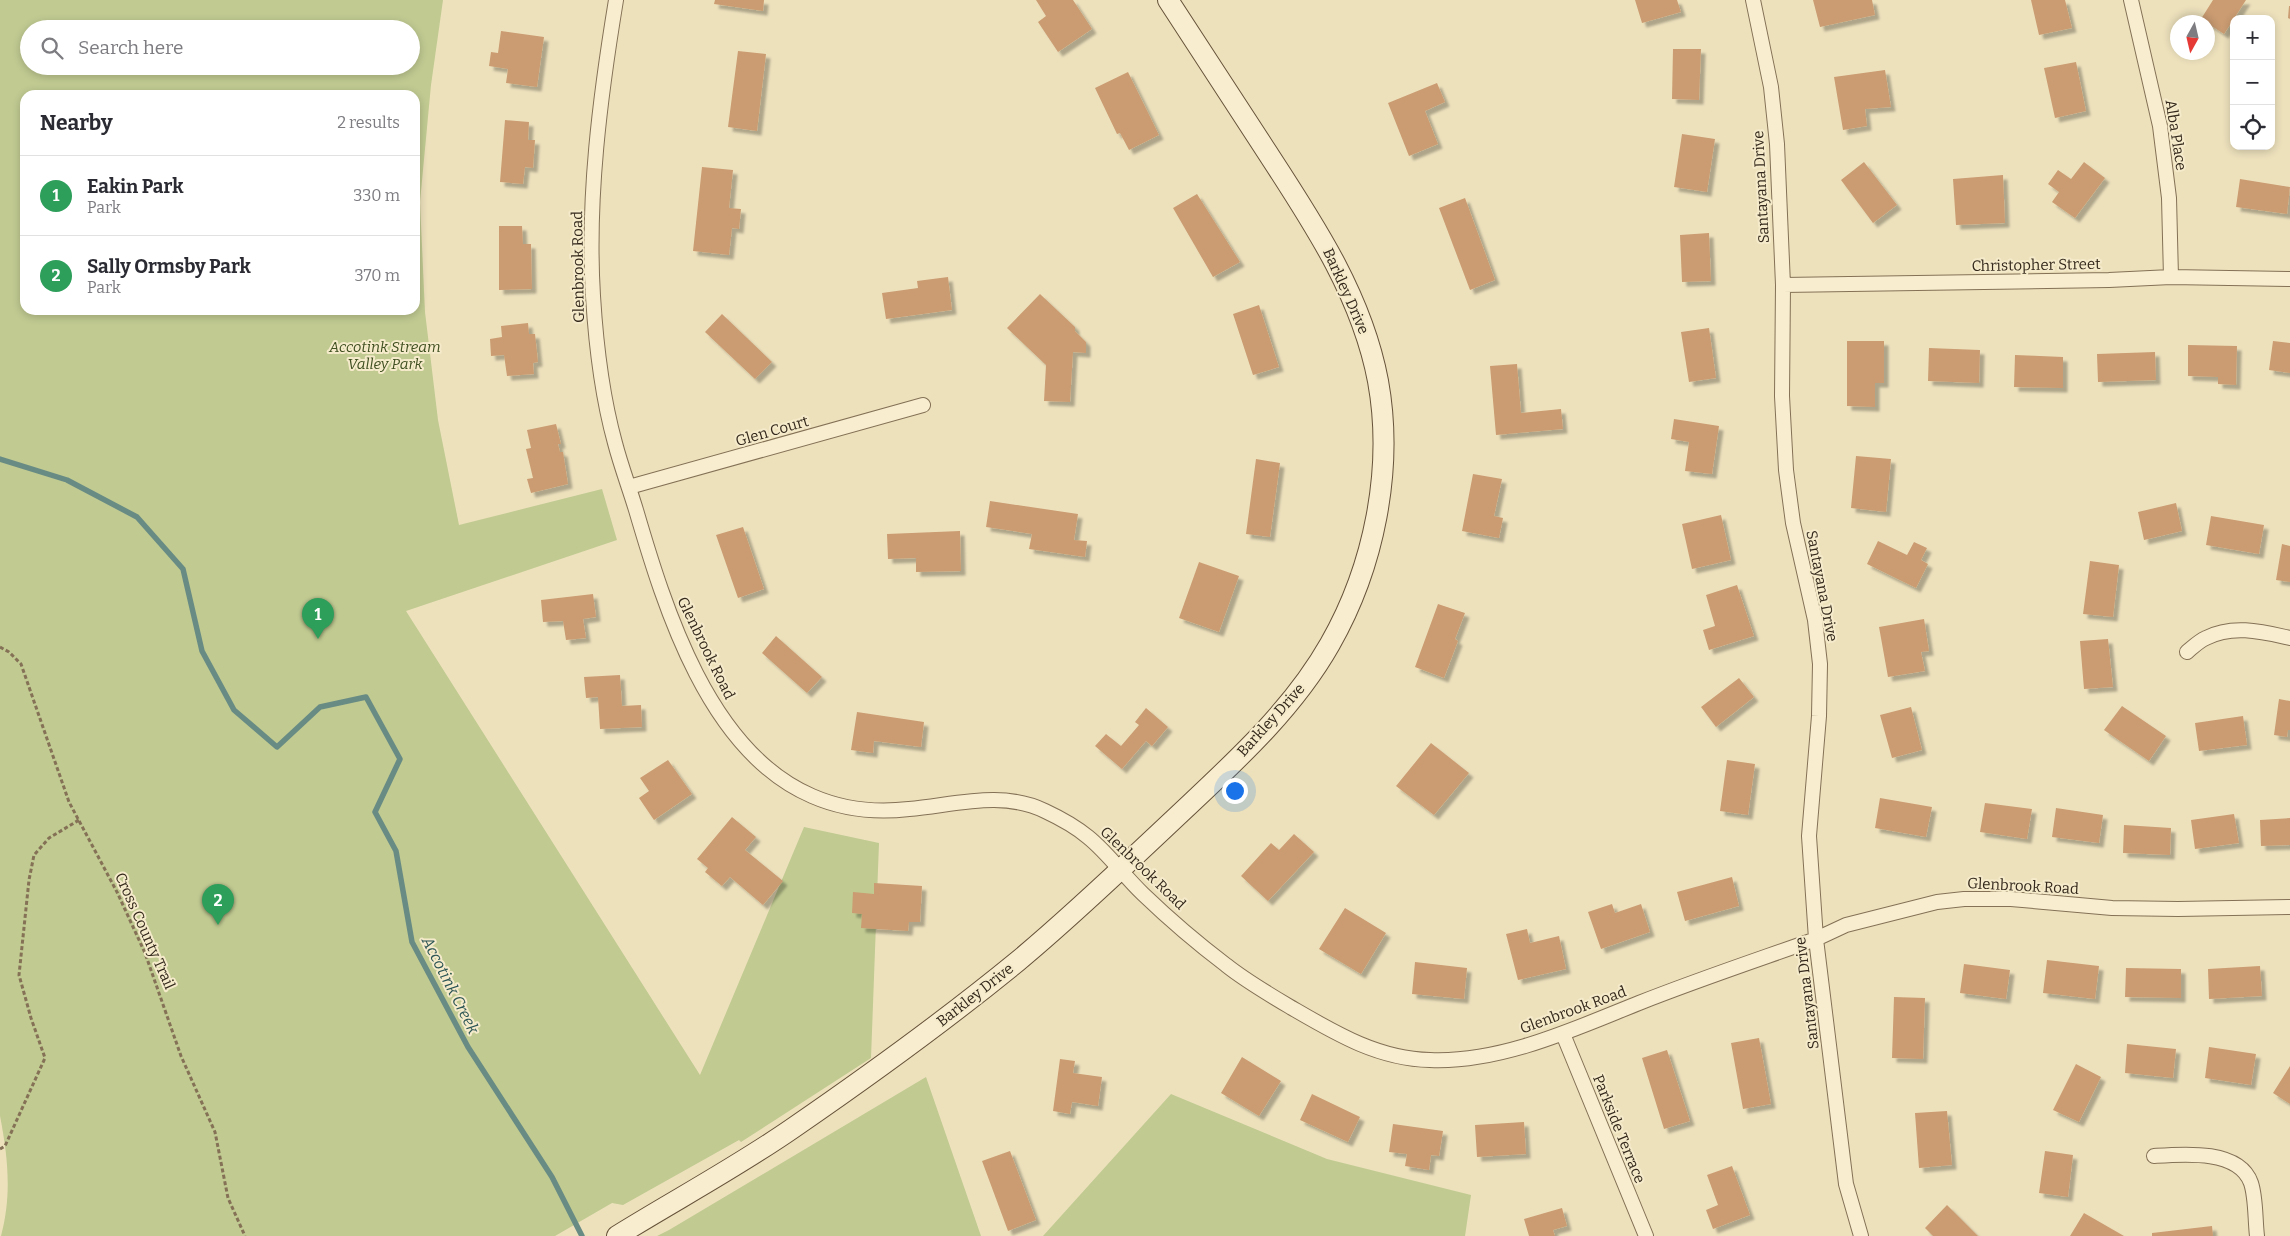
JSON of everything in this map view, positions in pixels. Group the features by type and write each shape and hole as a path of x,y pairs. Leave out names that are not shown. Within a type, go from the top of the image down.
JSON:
{"street":[{"name":"Glenbrook Road","path":"616,0 597,147 592,254 599,359 608,414 651,563 668,610 700,679 733,733 768,770 785,782 813,797 863,811 910,809 991,799 1027,804 1046,811 1086,834 1143,894 1228,967 1342,1037 1366,1047 1415,1059 1448,1060 1537,1043 1639,1003 1816,939 1846,925 1937,902 1964,899 2011,899 2112,908 2290,907"},
{"name":"Barkley Drive","path":"617,1236 789,1131 920,1038 1020,960 1120,870 1264,732 1302,686 1330,645 1354,597 1371,542 1381,483 1383,450 1378,383 1368,341 1353,298 1332,255 1298,198 1168,0"},
{"name":"Santayana Drive","path":"1753,0 1770,87 1777,144 1782,285 1782,396 1786,470 1793,523 1815,620 1820,664 1819,716 1809,836 1816,939 1846,1184 1861,1236"},
{"name":"Alba Place","path":"2131,0 2160,126 2169,198 2171,276"},
{"name":"Christopher Street","path":"1782,285 2109,280 2171,276 2290,280"},
{"name":"Glen Court","path":"629,487 923,405"},
{"path":"2187,652 2206,638 2226,632 2250,629 2290,638"},
{"name":"Parkside Terrace","path":"1563,1034 1646,1236"},
{"path":"2154,1156 2187,1154 2224,1159 2236,1164 2246,1173 2251,1183 2258,1236"}],"path":[{"name":"Cross County Trail","path":"0,647 9,652 21,664 61,783 117,892 145,953 181,1056 216,1132 228,1198 245,1236"},
{"path":"0,1149 5,1146 45,1058 19,975 29,880 34,855 48,838 79,820"}],"green space":[{"name":"Accotink Stream Valley Park","path":"0,0 443,0 431,85 420,202 425,312 438,420 459,525 602,489 617,540 406,611 700,1075 804,827 879,843 871,1058 741,1142 739,1140 623,1205 612,1203 555,1236 1,1236 8,1191 5,1146 0,1116"},
{"path":"926,1077 981,1236 657,1236 669,1230"},
{"path":"1171,1094 1327,1159 1471,1195 1465,1236 1043,1236"}],"building":[{"path":"715,0 764,0 763,11 714,4"},
{"path":"1036,0 1073,0 1092,29 1058,52 1038,22 1046,16"},
{"path":"1635,0 1677,0 1681,12 1642,23"},
{"path":"1813,0 1872,0 1875,15 1820,27"},
{"path":"2031,0 2065,0 2072,28 2039,35"},
{"path":"2213,0 2246,0 2236,15 2230,15 2230,25 2224,34 2215,28 2215,15 2204,15"},
{"path":"2290,6 2290,19 2288,18"},
{"path":"501,31 544,37 537,87 506,83 508,69 489,66 491,52 498,53"},
{"path":"1673,49 1701,49 1699,100 1672,99"},
{"path":"738,51 766,54 757,131 728,127"},
{"path":"2076,62 2086,111 2055,118 2044,68"},
{"path":"1885,70 1891,107 1865,109 1867,126 1843,130 1834,77"},
{"path":"1128,72 1159,135 1129,150 1120,133 1117,134 1095,88"},
{"path":"1437,83 1445,102 1425,111 1438,144 1409,156 1388,103"},
{"path":"505,120 529,122 528,140 535,140 533,168 525,167 523,184 500,182"},
{"path":"1682,134 1715,139 1707,192 1674,187"},
{"path":"1864,162 1897,205 1873,223 1841,180"},
{"path":"2084,162 2105,178 2075,218 2052,202 2059,192 2048,184 2058,170 2071,179"},
{"path":"702,167 733,170 729,208 741,209 739,229 732,228 729,255 693,251"},
{"path":"2003,175 2005,223 1956,225 1953,179"},
{"path":"2240,179 2290,187 2287,214 2236,207"},
{"path":"1197,194 1240,262 1213,277 1173,208"},
{"path":"1465,198 1495,280 1470,290 1439,208"},
{"path":"499,226 522,226 523,244 531,244 532,289 499,290"},
{"path":"1709,233 1711,281 1682,282 1680,235"},
{"path":"948,277 952,310 886,319 882,293 918,288 917,281"},
{"path":"1040,294 1075,327 1075,331 1086,342 1086,353 1073,352 1070,402 1044,401 1046,365 1007,328"},
{"path":"1259,305 1279,367 1253,375 1233,314"},
{"path":"722,314 772,362 755,379 705,332"},
{"path":"528,323 529,334 535,334 538,362 533,363 534,374 507,376 504,355 491,356 490,339 502,337 501,326"},
{"path":"1709,328 1716,378 1689,382 1681,332"},
{"path":"1847,341 1884,341 1884,383 1875,383 1875,407 1847,406"},
{"path":"2273,341 2290,343 2290,373 2269,370"},
{"path":"2188,345 2237,346 2236,385 2218,384 2218,377 2188,376"},
{"path":"1929,348 1980,350 1979,383 1928,381"},
{"path":"2155,352 2156,380 2098,382 2097,354"},
{"path":"2015,355 2063,357 2063,388 2014,387"},
{"path":"1517,364 1521,413 1561,409 1563,429 1496,435 1490,366"},
{"path":"1674,419 1719,426 1712,474 1685,471 1689,442 1671,439"},
{"path":"556,424 561,444 558,444 560,452 563,452 568,484 531,493 527,479 533,478 526,449 531,448 527,430"},
{"path":"1856,456 1891,459 1886,512 1851,508"},
{"path":"1256,459 1280,463 1270,537 1246,534"},
{"path":"1473,474 1502,479 1494,516 1503,518 1499,538 1462,531"},
{"path":"990,501 1078,514 1074,540 1087,541 1085,557 1029,549 1032,534 986,527"},
{"path":"2176,503 2182,531 2144,540 2138,512"},
{"path":"1721,515 1731,560 1692,569 1682,524"},
{"path":"2211,516 2264,525 2259,554 2206,545"},
{"path":"743,527 764,589 738,598 716,535"},
{"path":"960,531 961,571 916,572 916,558 888,559 887,534"},
{"path":"1878,541 1907,555 1914,542 1927,548 1921,560 1928,564 1916,588 1867,564"},
{"path":"2282,544 2290,546 2290,582 2276,580"},
{"path":"2090,561 2119,565 2113,617 2083,614"},
{"path":"1199,562 1239,576 1219,632 1179,618"},
{"path":"1737,585 1754,636 1709,650 1703,630 1715,626 1706,595"},
{"path":"593,594 596,617 583,619 586,638 566,640 563,621 543,622 541,600"},
{"path":"1438,604 1465,613 1455,639 1458,641 1444,678 1415,667"},
{"path":"1924,619 1929,651 1921,652 1925,671 1888,677 1879,627"},
{"path":"776,636 822,677 807,693 762,653"},
{"path":"2108,639 2113,687 2084,689 2080,641"},
{"path":"620,675 622,706 641,705 642,727 600,729 598,697 586,698 584,677"},
{"path":"1739,678 1754,697 1716,727 1701,707"},
{"path":"2279,699 2290,701 2290,730 2288,730 2287,737 2274,735"},
{"path":"2122,706 2166,736 2149,761 2104,730"},
{"path":"1911,707 1922,750 1892,758 1880,715"},
{"path":"1146,708 1168,727 1152,746 1146,741 1122,769 1095,746 1106,734 1121,746 1139,725 1135,722"},
{"path":"857,712 924,722 921,747 874,741 873,753 851,750"},
{"path":"2243,716 2247,745 2199,751 2195,723"},
{"path":"1431,743 1469,773 1434,815 1396,786"},
{"path":"668,760 692,794 654,820 639,798 649,791 640,778"},
{"path":"1727,760 1755,764 1748,815 1720,811"},
{"path":"1880,798 1932,807 1926,837 1875,828"},
{"path":"1985,803 2032,809 2027,839 1980,832"},
{"path":"2056,808 2103,815 2099,843 2052,837"},
{"path":"2234,814 2239,843 2195,849 2191,820"},
{"path":"732,817 756,837 745,850 783,881 763,905 730,877 722,886 705,872 708,868 697,859"},
{"path":"2290,818 2290,845 2261,846 2260,820"},
{"path":"2124,825 2171,828 2170,855 2123,853"},
{"path":"1294,834 1314,852 1268,901 1241,876 1271,843 1279,850"},
{"path":"1732,877 1739,906 1685,921 1677,892"},
{"path":"874,883 922,886 920,922 909,922 908,931 861,928 862,914 852,913 853,892 874,894"},
{"path":"1612,904 1615,913 1641,904 1650,932 1601,949 1588,912"},
{"path":"1345,908 1386,933 1361,974 1319,949"},
{"path":"1527,929 1530,943 1559,936 1566,969 1518,980 1506,934"},
{"path":"2047,960 2099,966 2095,999 2043,993"},
{"path":"1415,962 1467,968 1464,999 1412,994"},
{"path":"1964,964 2010,970 2006,999 1960,993"},
{"path":"2260,966 2262,996 2209,999 2208,969"},
{"path":"2126,968 2181,969 2181,998 2125,997"},
{"path":"1894,997 1925,998 1923,1059 1892,1058"},
{"path":"1759,1038 1771,1104 1743,1109 1731,1043"},
{"path":"2127,1044 2176,1049 2173,1078 2125,1073"},
{"path":"2209,1047 2256,1054 2251,1085 2205,1078"},
{"path":"1667,1050 1690,1121 1664,1129 1642,1058"},
{"path":"1242,1057 1281,1081 1259,1116 1221,1093"},
{"path":"1060,1059 1075,1061 1073,1073 1102,1077 1098,1106 1072,1102 1070,1114 1053,1111"},
{"path":"2076,1064 2101,1077 2079,1122 2053,1110"},
{"path":"2290,1066 2290,1104 2273,1093"},
{"path":"1312,1094 1360,1117 1348,1142 1300,1120"},
{"path":"1947,1111 1952,1165 1919,1168 1915,1113"},
{"path":"1524,1122 1526,1154 1477,1157 1475,1125"},
{"path":"1393,1124 1443,1131 1439,1156 1431,1155 1429,1170 1405,1166 1407,1154 1389,1152"},
{"path":"1010,1151 1036,1220 1008,1231 982,1161"},
{"path":"2045,1151 2073,1155 2068,1197 2039,1193"},
{"path":"1732,1166 1750,1215 1713,1229 1706,1210 1718,1205 1707,1175"},
{"path":"1947,1205 1978,1236 1933,1236 1925,1228"},
{"path":"1562,1208 1567,1226 1553,1230 1555,1236 1529,1236 1524,1219"},
{"path":"2084,1213 2124,1236 2070,1236"},
{"path":"2212,1226 2213,1236 2152,1236 2152,1233"}],"waterway":[{"name":"Accotink Creek","path":"0,459 67,480 137,517 183,569 202,651 234,710 277,747 320,707 366,697 400,759 375,812 396,851 412,942 468,1047 552,1177 582,1236"}],"place":[{"name":"Eakin Park","path":"318,639"},
{"name":"Sally Ormsby Park","path":"218,925"}]}
